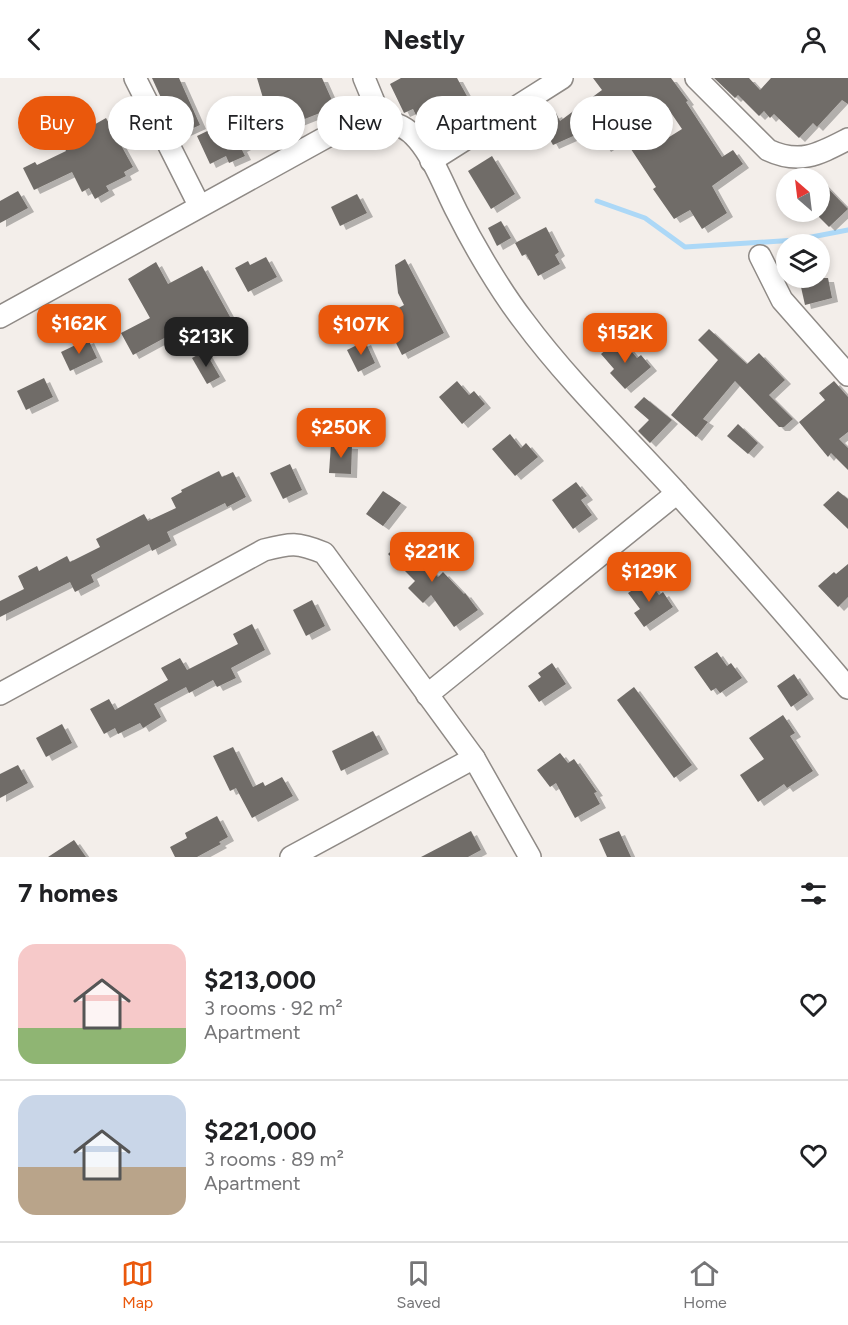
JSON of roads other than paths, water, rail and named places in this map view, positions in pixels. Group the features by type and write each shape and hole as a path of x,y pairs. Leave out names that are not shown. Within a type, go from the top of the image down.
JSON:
{"street":[{"path":"135,78 200,206"},
{"path":"364,78 371,96"},
{"path":"431,161 562,78"},
{"path":"696,78 768,150 782,157 796,159 848,139"},
{"path":"403,128 418,140 460,218 521,318 555,362 677,493 848,688"},
{"path":"0,317 317,142"},
{"path":"760,256 782,300 848,375"},
{"path":"427,695 677,493"},
{"path":"0,694 264,550 285,544 302,544 324,553 474,758 530,857"},
{"path":"291,857 474,758"}],"waterway":[{"path":"597,201 645,218 685,247 796,240 848,230"}]}
